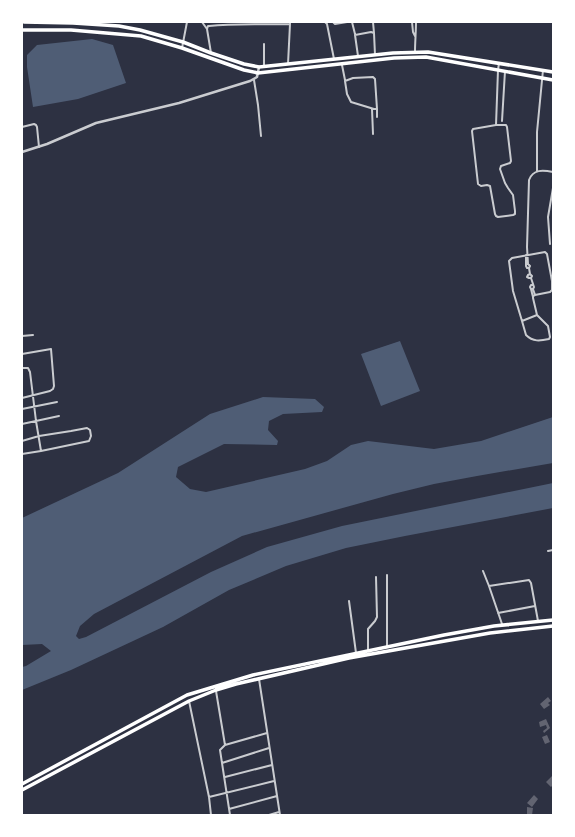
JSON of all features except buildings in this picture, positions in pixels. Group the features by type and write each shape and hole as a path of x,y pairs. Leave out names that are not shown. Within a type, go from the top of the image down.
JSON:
{"main road":[{"path":"24,22 109,24 140,30 183,42 244,64 259,67 358,56 428,52 553,72"},
{"path":"22,30 71,30 140,36 182,48 244,70 258,73 394,58 426,57 553,80"},
{"path":"22,784 187,695 253,675 387,647 494,626 553,620"},
{"path":"494,626 494,632"},
{"path":"22,790 189,701 216,690 349,658 494,632 553,626"},
{"path":"35,777 38,782"}],"street":[{"path":"182,48 187,22"},
{"path":"202,22 207,29 211,53"},
{"path":"325,22 327,24 334,59"},
{"path":"333,22 335,24 347,22"},
{"path":"352,22 358,56"},
{"path":"373,22 375,55"},
{"path":"412,22 412,32 415,36"},
{"path":"414,52 416,22"},
{"path":"207,29 208,26 257,23 290,23 288,64"},
{"path":"355,35 371,32 374,33"},
{"path":"264,44 264,67"},
{"path":"496,124 499,63"},
{"path":"342,64 347,94 350,100 353,103 375,110 377,108"},
{"path":"22,152 39,147 96,123 179,103 254,80 257,77 259,67"},
{"path":"537,171 537,132 544,70"},
{"path":"502,121 505,71"},
{"path":"345,81 353,78 374,78 377,118"},
{"path":"254,80 261,136"},
{"path":"372,109 373,134"},
{"path":"22,127 34,124 36,125 39,147"},
{"path":"496,124 506,125 507,127 511,161 510,163 501,166 500,169 508,188 513,195 515,211 515,214 513,215 498,217 495,214 490,186 481,186 478,184 472,131 474,129 495,126 496,124"},
{"path":"534,296 552,291 552,281 546,252 542,252 526,255 512,258 509,261 513,291 527,337 536,341 549,339 548,326 537,315 532,289 534,287 530,278 532,276 529,274 528,268 530,266 527,264 526,255 529,180 532,174 537,171 553,172"},
{"path":"550,244 548,216 553,188"},
{"path":"522,321 537,315"},
{"path":"22,336 33,335"},
{"path":"22,354 51,349 54,386 53,390 22,398"},
{"path":"22,368 29,369 36,421 42,451"},
{"path":"22,409 57,402"},
{"path":"22,424 59,416"},
{"path":"22,441 39,436 87,428 90,430 91,436 89,441 22,454"},
{"path":"548,551 553,550"},
{"path":"483,571 502,625"},
{"path":"387,575 387,647"},
{"path":"368,651 368,629 377,617 376,577"},
{"path":"489,586 529,580 536,606 538,621"},
{"path":"349,601 356,654"},
{"path":"498,613 536,606"},
{"path":"259,679 280,813 269,815"},
{"path":"216,690 225,745"},
{"path":"189,701 209,797 211,815"},
{"path":"230,815 220,751 221,748 225,745 267,733"},
{"path":"222,763 269,748"},
{"path":"224,777 272,765"},
{"path":"209,797 274,781"},
{"path":"229,809 277,796"}],"water":[{"path":"92,39 113,45 126,83 78,99 33,107 27,67 27,55 37,45"},
{"path":"400,341 420,391 381,406 361,354"},
{"path":"263,397 315,399 324,407 322,412 283,414 269,421 268,430 278,441 277,445 224,444 178,467 176,477 190,489 206,492 305,469 327,461 351,445 368,441 434,449 481,441 553,417 553,463 434,484 242,536 94,614 80,626 76,636 79,639 86,637 211,572 267,547 342,526 553,483 553,508 346,548 286,566 229,590 163,627 71,670 22,690 22,667 51,651 42,644 22,645 22,518 118,473 210,414"}]}
